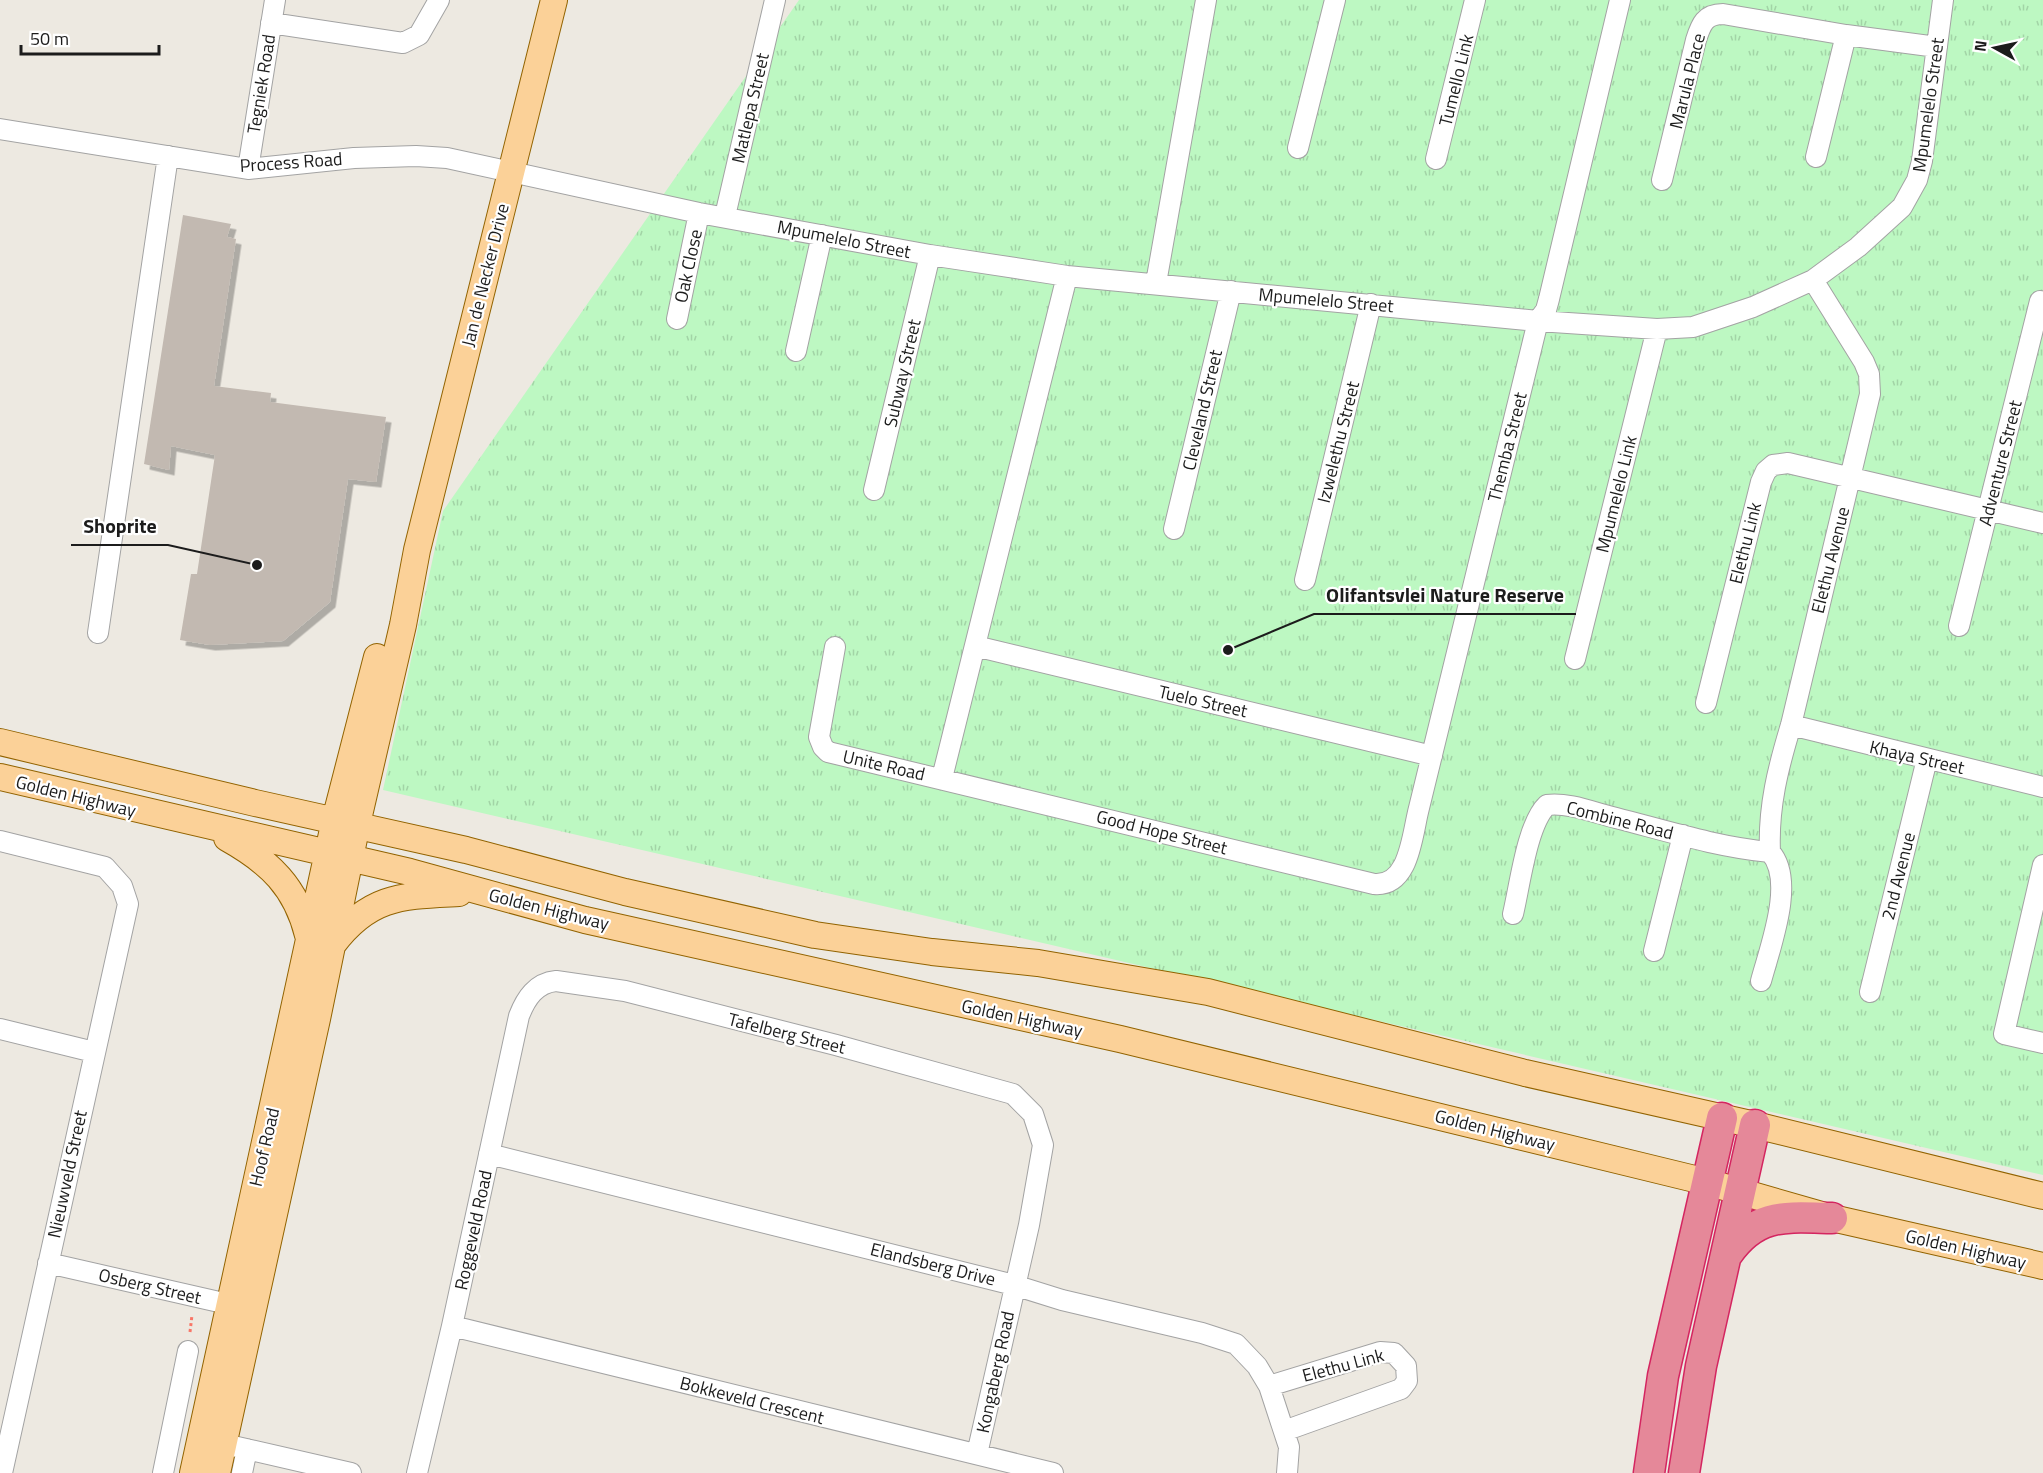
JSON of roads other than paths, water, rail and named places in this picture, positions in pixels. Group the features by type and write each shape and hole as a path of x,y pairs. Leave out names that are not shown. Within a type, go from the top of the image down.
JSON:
{"highway":[{"path":"1649,1473 1663,1376 1722,1118"},
{"path":"1684,1473 1701,1366 1755,1125"},
{"path":"1727,1255 1744,1233 1761,1222 1785,1218 1832,1218"}],"main road":[{"name":"Jan de Necker Drive","path":"346,822 384,631 417,550 554,0"},
{"name":"Golden Highway","path":"0,742 346,822 625,892 815,935 932,952 1038,963 1208,992 1525,1073 1755,1125 2043,1196"},
{"name":"Golden Highway","path":"0,777 208,827 339,855 585,920 1120,1039 1707,1182 1832,1218 2043,1266"},
{"name":"Hoof Road","path":"217,1473 224,1444 240,1307 346,822"},
{"path":"208,827 244,847 276,873 297,901 321,944 344,930 374,905 407,896 477,892"},
{"name":"Hoof Road","path":"193,1473 224,1444"}],"street":[{"name":"Tegniek Road","path":"248,169 275,0"},
{"path":"271,23 403,43 419,35 439,0"},
{"name":"Matlepa Street","path":"725,216 775,0"},
{"path":"1156,283 1206,0"},
{"path":"1298,148 1335,0"},
{"name":"Tumello Link","path":"1436,159 1475,0"},
{"name":"Themba Street","path":"1383,885 1396,878 1403,867 1538,321 1546,310 1549,299 1617,0"},
{"name":"Mpumelelo Street","path":"511,170 699,213 930,255 1067,276 1538,321 1657,329 1693,327 1753,307 1813,280 1895,216 1910,195 1922,161 1943,0"},
{"name":"Marula Place","path":"1662,180 1696,40 1705,18 1723,14 1846,35 1937,46"},
{"path":"1816,156 1846,35"},
{"name":"Process Road","path":"0,129 248,169 354,158 416,156 447,158 511,170"},
{"path":"98,633 168,156"},
{"name":"Oak Close","path":"677,319 699,213"},
{"path":"796,351 822,235"},
{"name":"Subway Street","path":"874,490 930,255"},
{"path":"942,778 1067,276"},
{"name":"Elethu Avenue","path":"1770,852 1769,827 1772,796 1868,409 1869,374 1857,349 1813,280"},
{"name":"Cleveland Street","path":"1174,529 1231,291"},
{"name":"Adventure Street","path":"1959,626 2040,301"},
{"name":"Izwelethu Street","path":"1305,580 1371,304"},
{"name":"Mpumelelo Link","path":"1575,659 1657,329"},
{"name":"Elethu Link","path":"1706,703 1763,475 1773,465 1780,462 1851,475 2043,523"},
{"name":"Tuelo Street","path":"975,646 1432,756"},
{"name":"Unite Road","path":"835,647 819,736 823,747 831,753 942,778"},
{"name":"Khaya Street","path":"1791,725 2043,787"},
{"name":"2nd Avenue","path":"1870,992 1927,759"},
{"name":"Good Hope Street","path":"942,778 1383,885"},
{"name":"Combine Road","path":"1513,914 1534,828 1539,814 1547,805 1576,808 1711,843 1770,852"},
{"path":"1654,951 1683,835"},
{"name":"Nieuwveld Street","path":"0,841 105,867 125,892 127,910 48,1263 6,1422 2,1473"},
{"path":"1761,981 1781,889 1780,866 1770,852"},
{"path":"2043,865 2038,908 2004,1034 2043,1043"},
{"name":"Tafelberg Street","path":"534,991 548,982 567,981 625,991 836,1045 1013,1094 1033,1114"},
{"name":"Roggeveld Road","path":"417,1473 452,1326 519,1016 534,991"},
{"path":"0,1029 94,1052"},
{"name":"Kongaberg Road","path":"977,1455 1029,1225 1042,1145 1033,1114"},
{"name":"Elandsberg Drive","path":"489,1154 1014,1285 1062,1300 1227,1339 1251,1359 1269,1386 1290,1452 1287,1473"},
{"name":"Osberg Street","path":"48,1263 240,1307"},
{"name":"Bokkeveld Crescent","path":"452,1326 1053,1473"},
{"path":"163,1473 188,1352"},
{"name":"Elethu Link","path":"1269,1386 1380,1352 1394,1353 1406,1366 1408,1376 1401,1389 1284,1431"},
{"path":"224,1444 242,1473"},
{"path":"224,1444 351,1473"}],"place":[{"name":"Shoprite","path":"257,565"},
{"name":"Olifantsvlei Nature Reserve","path":"1228,650"}]}
